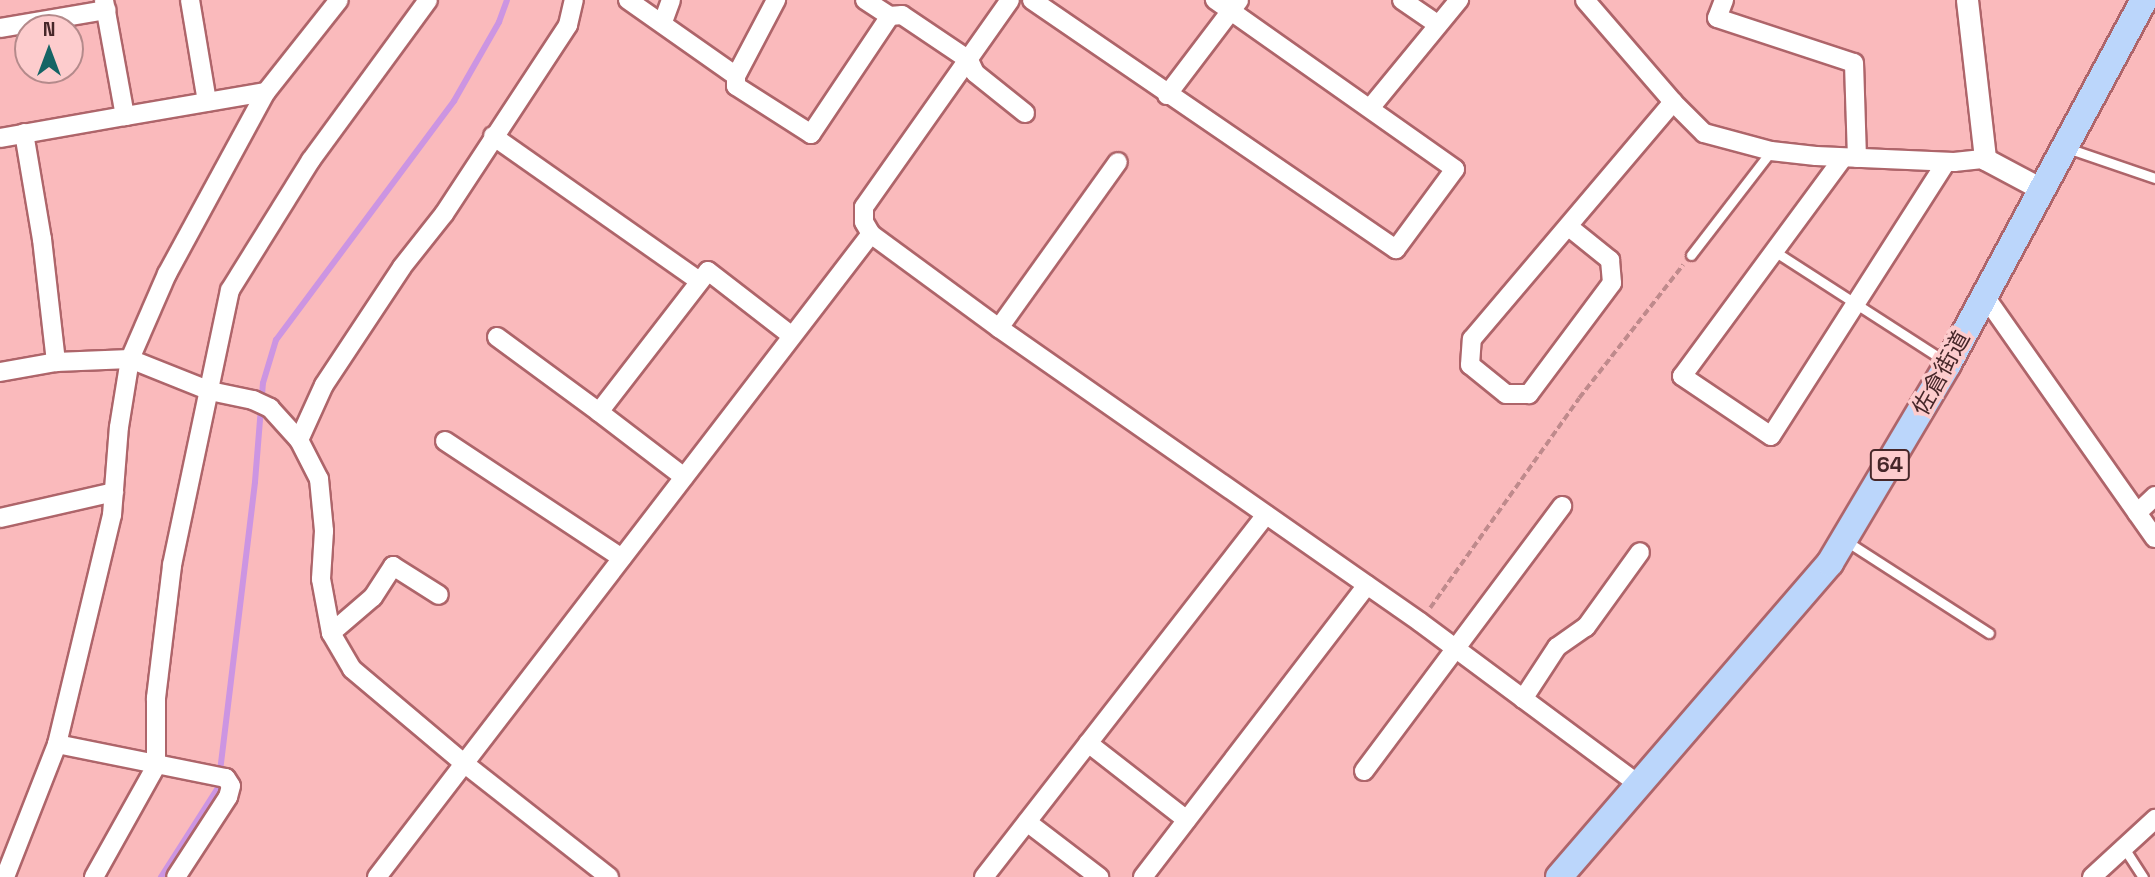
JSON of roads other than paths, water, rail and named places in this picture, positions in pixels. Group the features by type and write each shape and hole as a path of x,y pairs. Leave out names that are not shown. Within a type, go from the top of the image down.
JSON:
{"main road":[{"name":"佐倉街道","path":"1559,877 1792,609 1844,540 1948,363 2144,0"}],"street":[{"path":"190,0 207,102"},
{"path":"5,877 57,744 112,515 119,427 130,359 167,274 266,92 339,0"},
{"path":"94,877 156,766 156,698 172,565 230,290 310,160 428,0"},
{"path":"299,440 329,377 402,267 444,214 568,25 574,0"},
{"path":"628,0 663,22 736,76"},
{"path":"663,22 671,0"},
{"path":"776,0 736,76 736,86 811,134 890,16"},
{"path":"865,0 890,16 902,15 969,60 975,73 1025,113"},
{"path":"1010,0 864,207 864,222 871,234 999,328 1420,622 1638,785"},
{"path":"1032,0 1167,95 1396,249 1455,169 1235,6 1215,0"},
{"path":"1402,0 1437,24"},
{"path":"1371,107 1459,0"},
{"path":"1585,0 1673,103 1704,133 1771,151 1946,162 1985,159 2043,190"},
{"path":"1724,0 1717,18 1854,63 1850,158 1774,251 1682,376 1771,436 1946,162"},
{"path":"1966,0 1985,159"},
{"path":"0,28 105,5 125,116"},
{"path":"1167,95 1235,6"},
{"path":"0,138 266,92"},
{"path":"1569,226 1610,260 1612,283 1529,394 1506,394 1470,365 1472,339 1673,103"},
{"path":"24,134 42,239 56,362"},
{"path":"493,136 699,281"},
{"path":"999,328 1118,162"},
{"path":"377,877 871,234"},
{"path":"599,412 708,271 792,336"},
{"path":"1984,295 2155,538"},
{"path":"497,337 684,477"},
{"path":"0,372 56,362 130,359 210,391 262,404 299,440 319,479 324,531 321,579 331,633 352,669 465,764 609,877"},
{"path":"444,441 622,558"},
{"path":"0,518 114,492"},
{"path":"2137,513 2155,496"},
{"path":"1364,771 1563,506"},
{"path":"984,877 1266,514"},
{"path":"1523,699 1557,647 1586,627 1640,552"},
{"path":"331,633 373,597 393,566 439,595"},
{"path":"1143,877 1367,585"},
{"path":"1088,743 1187,820"},
{"path":"57,744 219,778 231,786 228,797 176,877"},
{"path":"2092,877 2155,819"},
{"path":"1027,822 1100,877"}],"lane":[{"path":"2066,148 2155,177"},
{"path":"1691,255 1771,151"},
{"path":"1774,251 1948,363"},
{"path":"1844,540 1989,633"},
{"path":"2124,848 2143,877"}],"waterway":[{"path":"161,877 218,788 255,482 263,383 276,340 454,101 499,22 507,0"}]}
